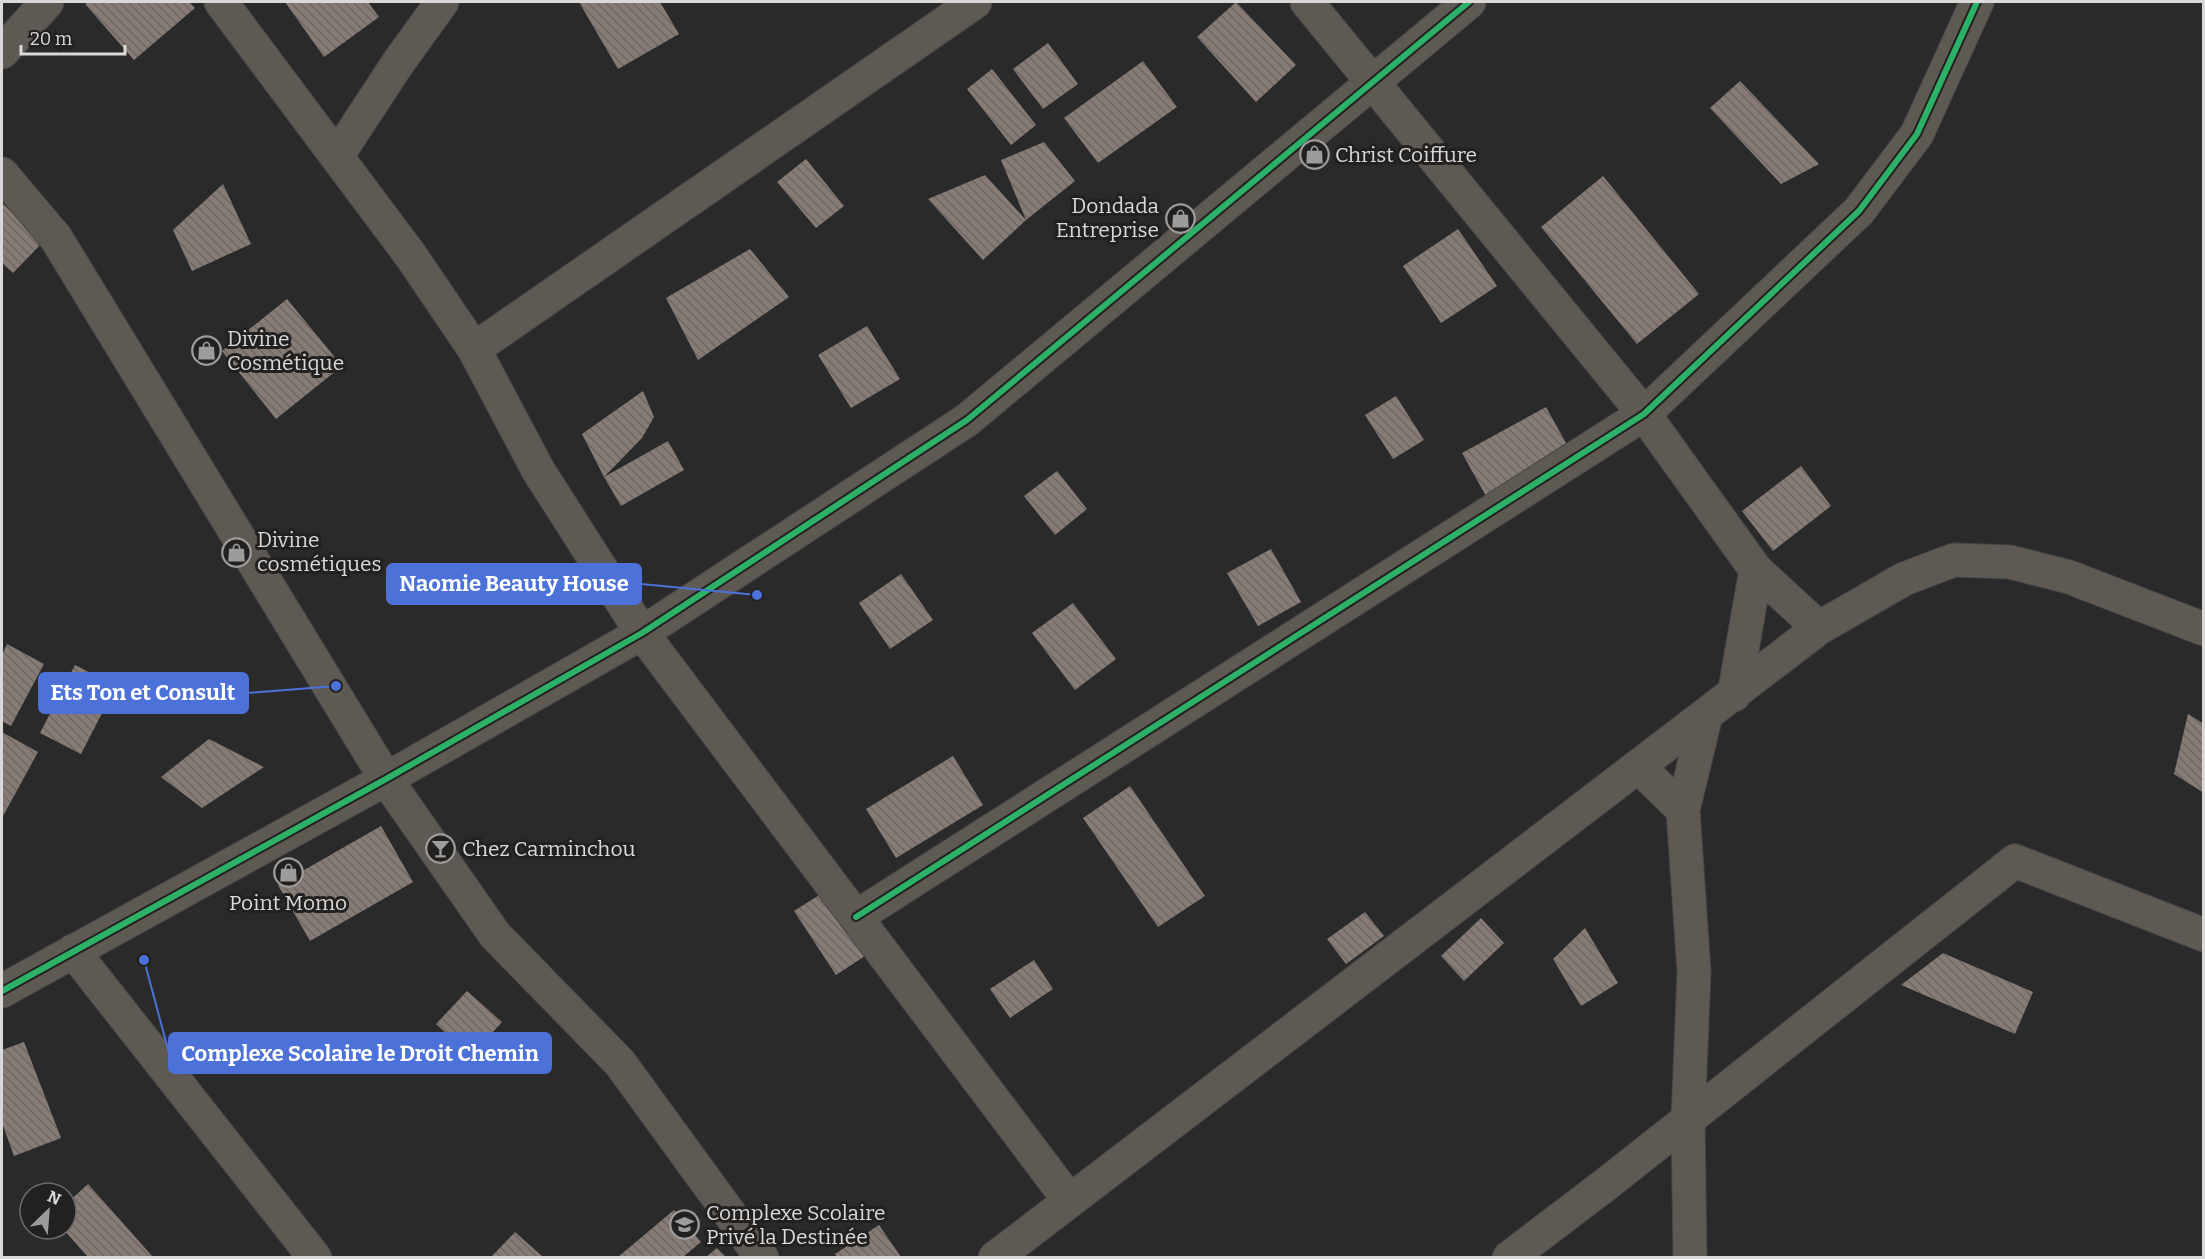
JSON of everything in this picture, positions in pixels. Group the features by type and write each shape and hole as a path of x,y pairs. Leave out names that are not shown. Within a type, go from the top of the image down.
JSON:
{"street":[{"path":"2,52 46,2"},
{"path":"221,2 411,256 474,348 538,470 642,633 1070,1200"},
{"path":"337,156 398,63 442,2"},
{"path":"474,348 975,2"},
{"path":"1307,2 1374,81 1644,414 1756,570 1820,628"},
{"path":"2,991 642,633 967,420 1469,2"},
{"path":"856,917 1644,414 1859,211 1917,134 1977,2"},
{"path":"2,174 56,238 386,778 495,935 620,1064 762,1257"},
{"path":"995,1257 1820,628 1904,579 1954,560 2010,562 2069,577 2204,629"},
{"path":"1734,695 1756,570"},
{"path":"1690,1257 1688,1120 1695,972 1683,810 1706,715"},
{"path":"1639,767 1683,810"},
{"path":"1509,1257 1688,1120 2014,861 2204,935"},
{"path":"73,951 315,1257"}],"building":[{"path":"89,2 189,2 195,8 134,60 85,4"},
{"path":"285,2 368,2 379,17 324,57"},
{"path":"579,2 660,2 679,34 618,69"},
{"path":"1236,2 1296,65 1256,102 1197,37"},
{"path":"1048,43 1078,84 1043,109 1013,69"},
{"path":"1143,61 1177,107 1098,163 1064,118"},
{"path":"992,69 1036,125 1011,145 967,89"},
{"path":"1740,81 1819,164 1781,184 1710,108"},
{"path":"1044,142 1075,181 1026,220 1001,160"},
{"path":"806,159 844,206 816,228 777,182"},
{"path":"985,175 1026,220 983,260 928,199"},
{"path":"1603,176 1699,294 1637,344 1541,227"},
{"path":"223,184 251,244 192,271 173,230"},
{"path":"2,203 43,242 13,273 2,263"},
{"path":"1458,229 1497,286 1441,323 1403,266"},
{"path":"750,249 789,297 698,360 666,298"},
{"path":"287,299 342,366 276,419 222,351"},
{"path":"867,326 900,379 851,408 818,355"},
{"path":"643,391 654,417 642,438 604,477 582,434"},
{"path":"1396,396 1424,440 1393,459 1365,415"},
{"path":"1546,407 1571,452 1487,498 1462,453"},
{"path":"668,441 684,470 621,506 604,477"},
{"path":"1801,466 1831,506 1773,551 1742,511"},
{"path":"1057,471 1087,509 1055,535 1024,496"},
{"path":"1271,549 1301,602 1258,626 1227,573"},
{"path":"901,574 933,620 890,649 859,603"},
{"path":"1073,603 1116,659 1075,690 1032,633"},
{"path":"7,644 44,664 11,726 2,721 2,655"},
{"path":"75,665 116,686 81,754 40,733"},
{"path":"2188,714 2204,724 2204,793 2174,774"},
{"path":"2,732 38,752 2,818"},
{"path":"209,739 264,767 202,808 161,777"},
{"path":"953,756 983,805 896,858 866,809"},
{"path":"1130,786 1205,896 1158,927 1083,818"},
{"path":"381,826 413,882 310,941 278,885"},
{"path":"824,892 865,956 836,975 794,911"},
{"path":"1365,912 1384,936 1346,964 1327,939"},
{"path":"1481,918 1504,943 1464,981 1441,956"},
{"path":"1585,928 1618,983 1581,1006 1553,959"},
{"path":"1943,953 2033,992 2015,1034 1901,985"},
{"path":"1034,960 1053,989 1010,1018 990,989"},
{"path":"467,991 502,1022 471,1056 436,1024"},
{"path":"24,1042 61,1138 14,1156 2,1123 2,1050"},
{"path":"88,1184 153,1257 88,1257 74,1241 78,1241 78,1193"},
{"path":"674,1210 701,1242 683,1257 618,1257"},
{"path":"879,1225 901,1257 837,1257 835,1254"},
{"path":"515,1232 543,1257 491,1257"},
{"path":"717,1248 726,1257 706,1257"}],"cycle path":[{"path":"2,991 386,779 642,633 967,420 1469,2"},
{"path":"856,917 1644,414 1859,211 1917,134 1977,2"}],"place":[{"name":"Christ Coiffure","path":"1314,155"},
{"name":"Dondada Entreprise","path":"1180,218"},
{"name":"Divine Cosmétique","path":"206,351"},
{"name":"Divine cosmétiques","path":"236,552"},
{"name":"Naomie Beauty House","path":"757,595"},
{"name":"Ets Ton et Consult","path":"336,686"},
{"name":"Chez Carminchou","path":"441,849"},
{"name":"Point Momo","path":"288,872"},
{"name":"Complexe Scolaire le Droit Chemin","path":"144,960"},
{"name":"Complexe Scolaire Privé la Destinée","path":"685,1225"}]}
